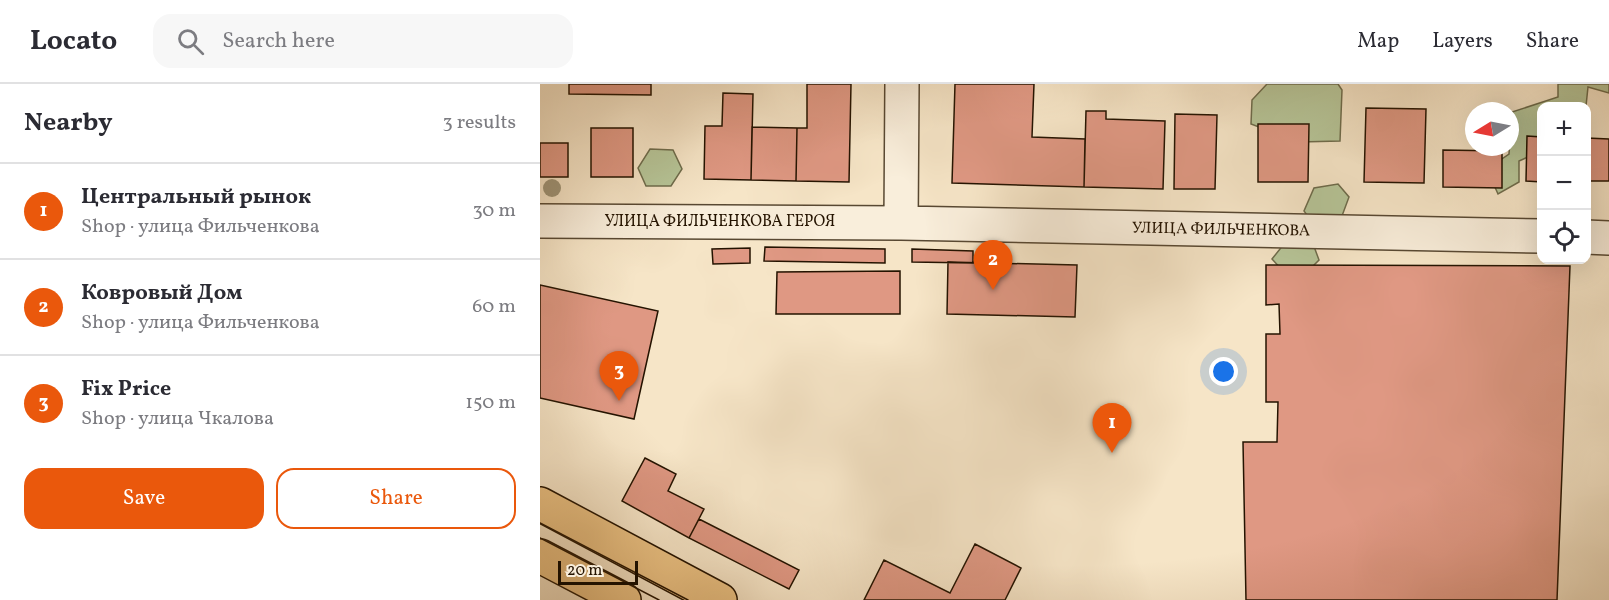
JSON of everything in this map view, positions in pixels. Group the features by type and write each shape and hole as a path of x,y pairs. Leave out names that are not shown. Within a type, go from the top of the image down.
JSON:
{"main road":[{"path":"540,504 720,600"},
{"path":"540,556 624,600"}],"street":[{"path":"901,224 902,84"},
{"name":"УЛИЦА ФИЛЬЧЕНКОВА ГЕРОЯ","path":"540,221 901,224"},
{"name":"УЛИЦА ФИЛЬЧЕНКОВА","path":"901,224 1537,237"},
{"path":"1591,237 1609,238"}],"green space":[{"path":"1267,84 1338,84 1342,90 1340,141 1299,142 1251,124 1252,100"},
{"path":"1558,84 1609,84 1609,93 1588,87 1586,102 1543,102 1558,97"},
{"path":"1537,104 1537,153 1519,161 1519,182 1498,194 1487,169 1506,156 1519,156 1519,110"},
{"path":"650,149 673,150 682,169 671,186 646,186 638,168"},
{"path":"1338,184 1349,197 1339,224 1315,226 1304,211 1314,188"},
{"path":"1312,241 1319,260 1307,272 1283,271 1272,259 1284,244"}],"building":[{"path":"569,84 651,84 651,95 569,94"},
{"path":"807,84 851,84 849,182 796,181 797,128 807,128"},
{"path":"955,84 1034,84 1032,137 1085,139 1084,187 952,183"},
{"path":"723,93 753,94 751,180 704,179 705,126 722,126"},
{"path":"1366,108 1426,109 1424,183 1364,182"},
{"path":"1086,111 1106,111 1106,119 1165,121 1163,189 1084,187"},
{"path":"1175,114 1217,115 1215,189 1174,189"},
{"path":"1258,124 1309,124 1308,182 1258,182"},
{"path":"752,127 797,128 796,181 751,180"},
{"path":"591,128 633,128 633,177 591,177"},
{"path":"1527,136 1537,137 1537,182 1526,181"},
{"path":"1591,138 1609,139 1609,181 1591,181"},
{"path":"540,143 568,143 568,177 540,177"},
{"path":"1443,150 1465,150 1465,156 1502,156 1502,188 1443,187"},
{"path":"765,247 885,249 885,263 764,261"},
{"path":"750,248 750,263 713,264 712,249"},
{"path":"912,249 973,251 973,263 912,262"},
{"path":"948,262 1077,265 1075,317 947,314"},
{"path":"1266,265 1570,266 1557,600 1246,600 1243,442 1277,442 1278,402 1266,402 1266,334 1280,334 1279,304 1266,305"},
{"path":"900,271 900,314 776,314 777,272"},
{"path":"540,285 658,311 634,419 540,398"},
{"path":"645,458 676,474 668,491 704,509 689,538 622,501"},
{"path":"699,519 799,570 789,589 689,538"},
{"path":"975,544 1021,568 1005,600 864,600 884,560 950,593"}],"tram line":[{"path":"540,523 688,600"},
{"path":"540,538 659,600"}],"place":[{"name":"Ковровый Дом","path":"993,290"},
{"name":"Fix Price","path":"619,401"},
{"name":"Центральный рынок","path":"1112,453"}]}
